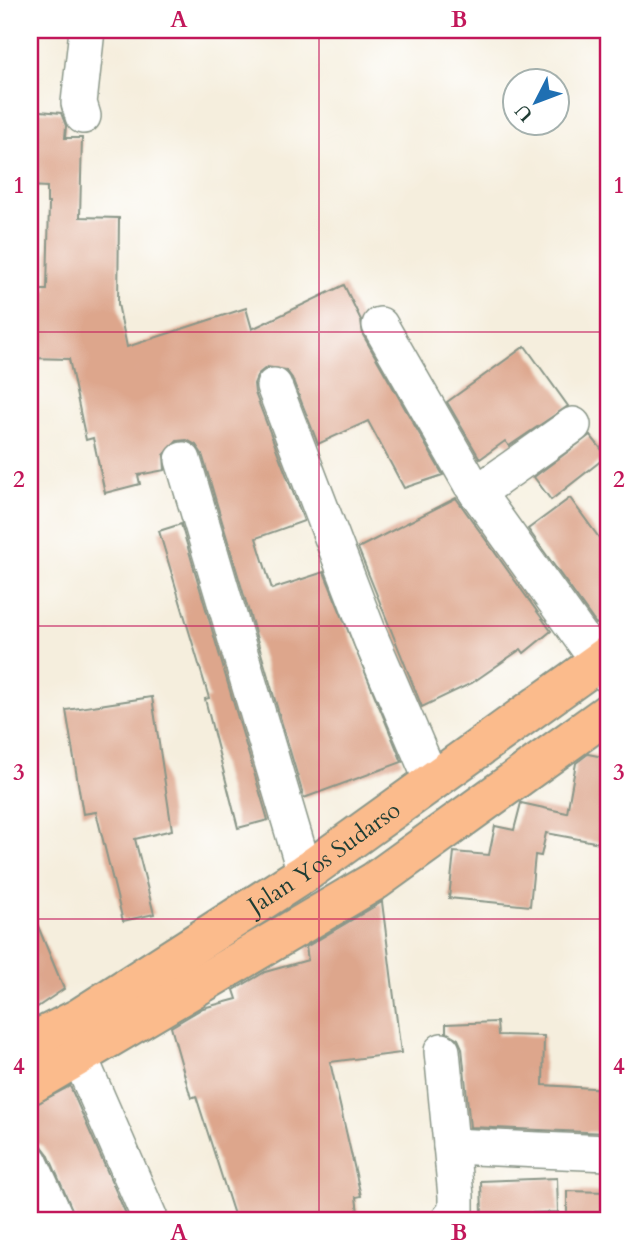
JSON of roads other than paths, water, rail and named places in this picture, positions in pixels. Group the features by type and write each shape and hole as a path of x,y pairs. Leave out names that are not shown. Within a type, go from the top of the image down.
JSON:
{"main road":[{"name":"Jalan Yos Sudarso","path":"30,1085 80,1058 166,984 305,873 432,781 605,664"},
{"name":"Jalan Yos Sudarso","path":"30,1043 79,1017 166,984 375,881 608,713"}],"street":[{"path":"83,116 79,103 87,30"},
{"path":"380,326 477,493 605,664"},
{"path":"274,386 371,639 432,781"},
{"path":"477,493 573,425"},
{"path":"183,460 305,873"},
{"path":"442,1051 456,1211 448,1221"},
{"path":"80,1058 151,1221"},
{"path":"452,1146 608,1153"},
{"path":"30,1162 57,1221"}]}
